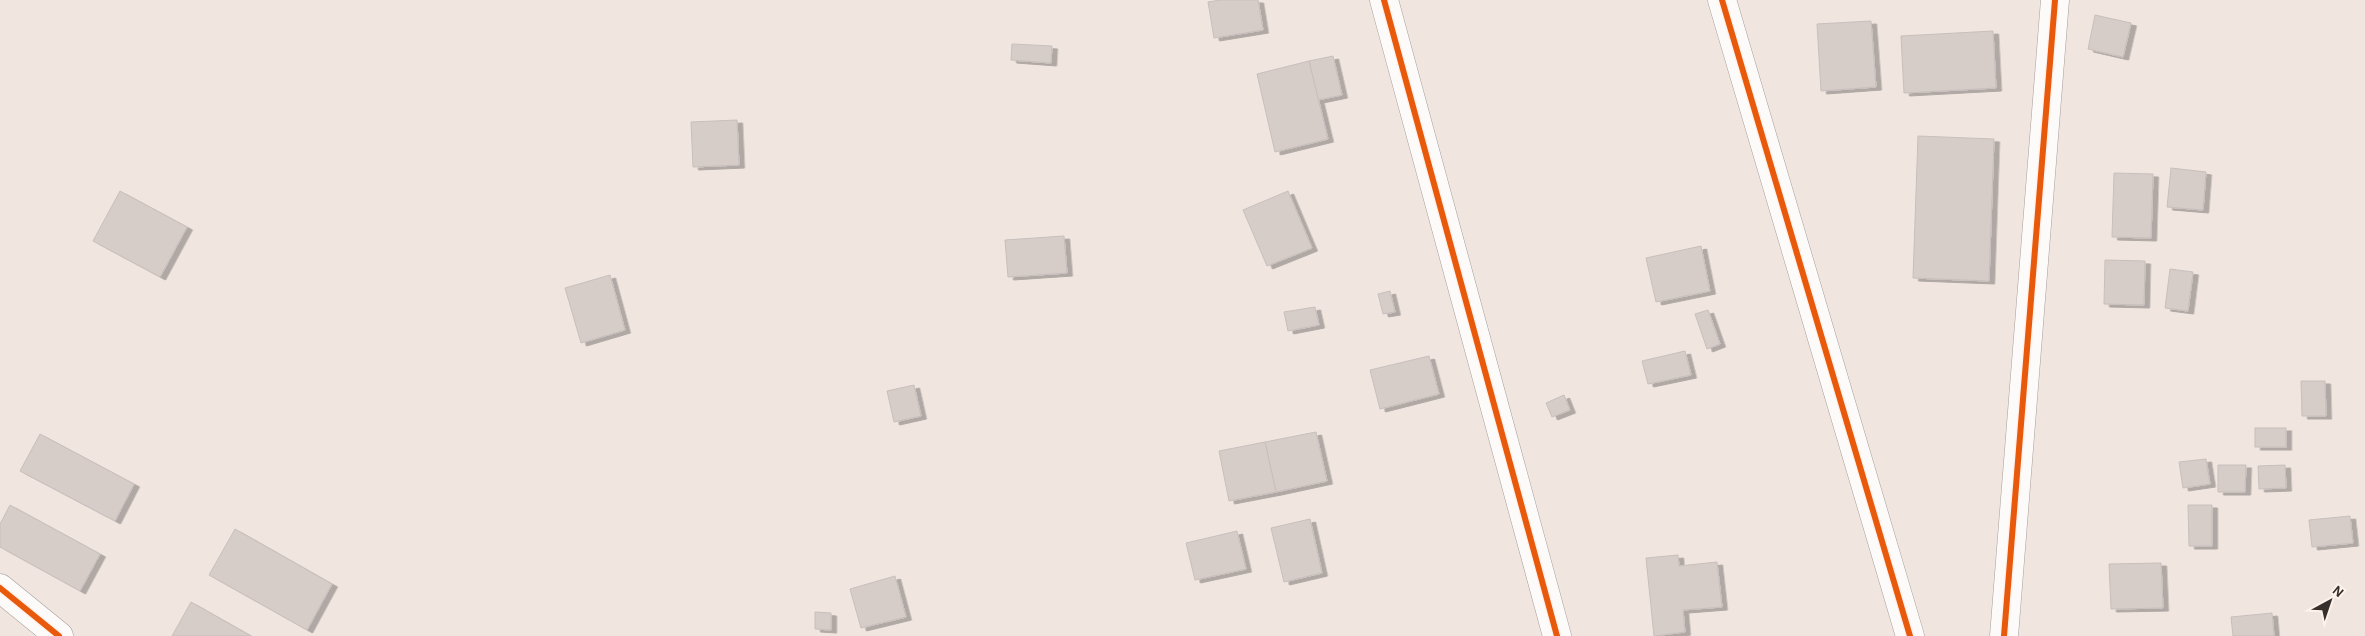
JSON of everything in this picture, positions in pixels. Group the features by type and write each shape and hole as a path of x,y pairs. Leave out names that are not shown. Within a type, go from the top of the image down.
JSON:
{"street":[{"path":"1384,0 1557,636"},
{"path":"1722,0 1910,636"},
{"path":"2004,636 2055,0"},
{"path":"0,588 59,636"}],"building":[{"path":"1220,0 1258,0 1263,30 1214,38 1208,2"},
{"path":"2095,15 2131,23 2123,57 2088,49"},
{"path":"1871,21 1876,87 1821,91 1817,24"},
{"path":"1993,31 1996,88 1904,93 1901,36"},
{"path":"1012,44 1052,46 1051,63 1011,60"},
{"path":"1333,56 1342,95 1318,100 1309,61"},
{"path":"1309,61 1328,139 1275,152 1257,74"},
{"path":"737,120 739,165 693,167 691,122"},
{"path":"1918,136 1994,139 1989,281 1913,278"},
{"path":"2171,168 2206,172 2203,210 2167,207"},
{"path":"2114,173 2153,174 2151,238 2112,237"},
{"path":"120,191 187,227 160,277 93,241"},
{"path":"1288,191 1312,248 1267,266 1243,210"},
{"path":"1064,236 1067,273 1008,277 1005,240"},
{"path":"1701,246 1710,291 1656,302 1646,258"},
{"path":"2105,260 2145,261 2144,305 2104,304"},
{"path":"2170,269 2193,272 2188,311 2165,308"},
{"path":"610,275 625,330 581,343 565,288"},
{"path":"1390,291 1395,312 1383,314 1378,294"},
{"path":"1315,307 1319,325 1288,331 1284,312"},
{"path":"1708,310 1720,344 1707,349 1695,314"},
{"path":"1685,351 1691,375 1648,384 1642,361"},
{"path":"1429,356 1439,394 1380,409 1370,370"},
{"path":"2301,381 2325,381 2326,416 2302,416"},
{"path":"914,385 921,416 894,422 887,391"},
{"path":"1564,395 1570,410 1552,417 1546,403"},
{"path":"2255,428 2286,428 2286,447 2255,447"},
{"path":"1316,432 1327,481 1276,492 1265,442"},
{"path":"40,434 134,484 115,521 20,471"},
{"path":"1265,442 1276,492 1229,501 1219,451"},
{"path":"2206,459 2210,484 2183,488 2179,462"},
{"path":"2218,465 2246,465 2245,492 2218,492"},
{"path":"2285,465 2286,488 2259,489 2258,466"},
{"path":"10,505 100,554 80,591 0,547 0,524"},
{"path":"2188,505 2212,505 2212,546 2189,546"},
{"path":"2350,516 2353,543 2312,547 2309,520"},
{"path":"1310,519 1322,573 1284,582 1271,528"},
{"path":"235,529 332,584 307,630 209,575"},
{"path":"1237,531 1246,569 1195,580 1186,543"},
{"path":"1678,555 1679,566 1717,562 1722,607 1683,610 1685,632 1654,636 1646,558"},
{"path":"2161,563 2163,608 2111,609 2109,564"},
{"path":"895,576 906,617 861,628 850,589"},
{"path":"191,602 251,636 172,636"},
{"path":"815,612 831,613 831,630 815,629"},
{"path":"2272,613 2274,636 2233,636 2231,617"}],"cycle path":[{"path":"1384,0 1557,636"},
{"path":"1722,0 1910,636"},
{"path":"2004,636 2055,0"},
{"path":"0,588 59,636"}]}
